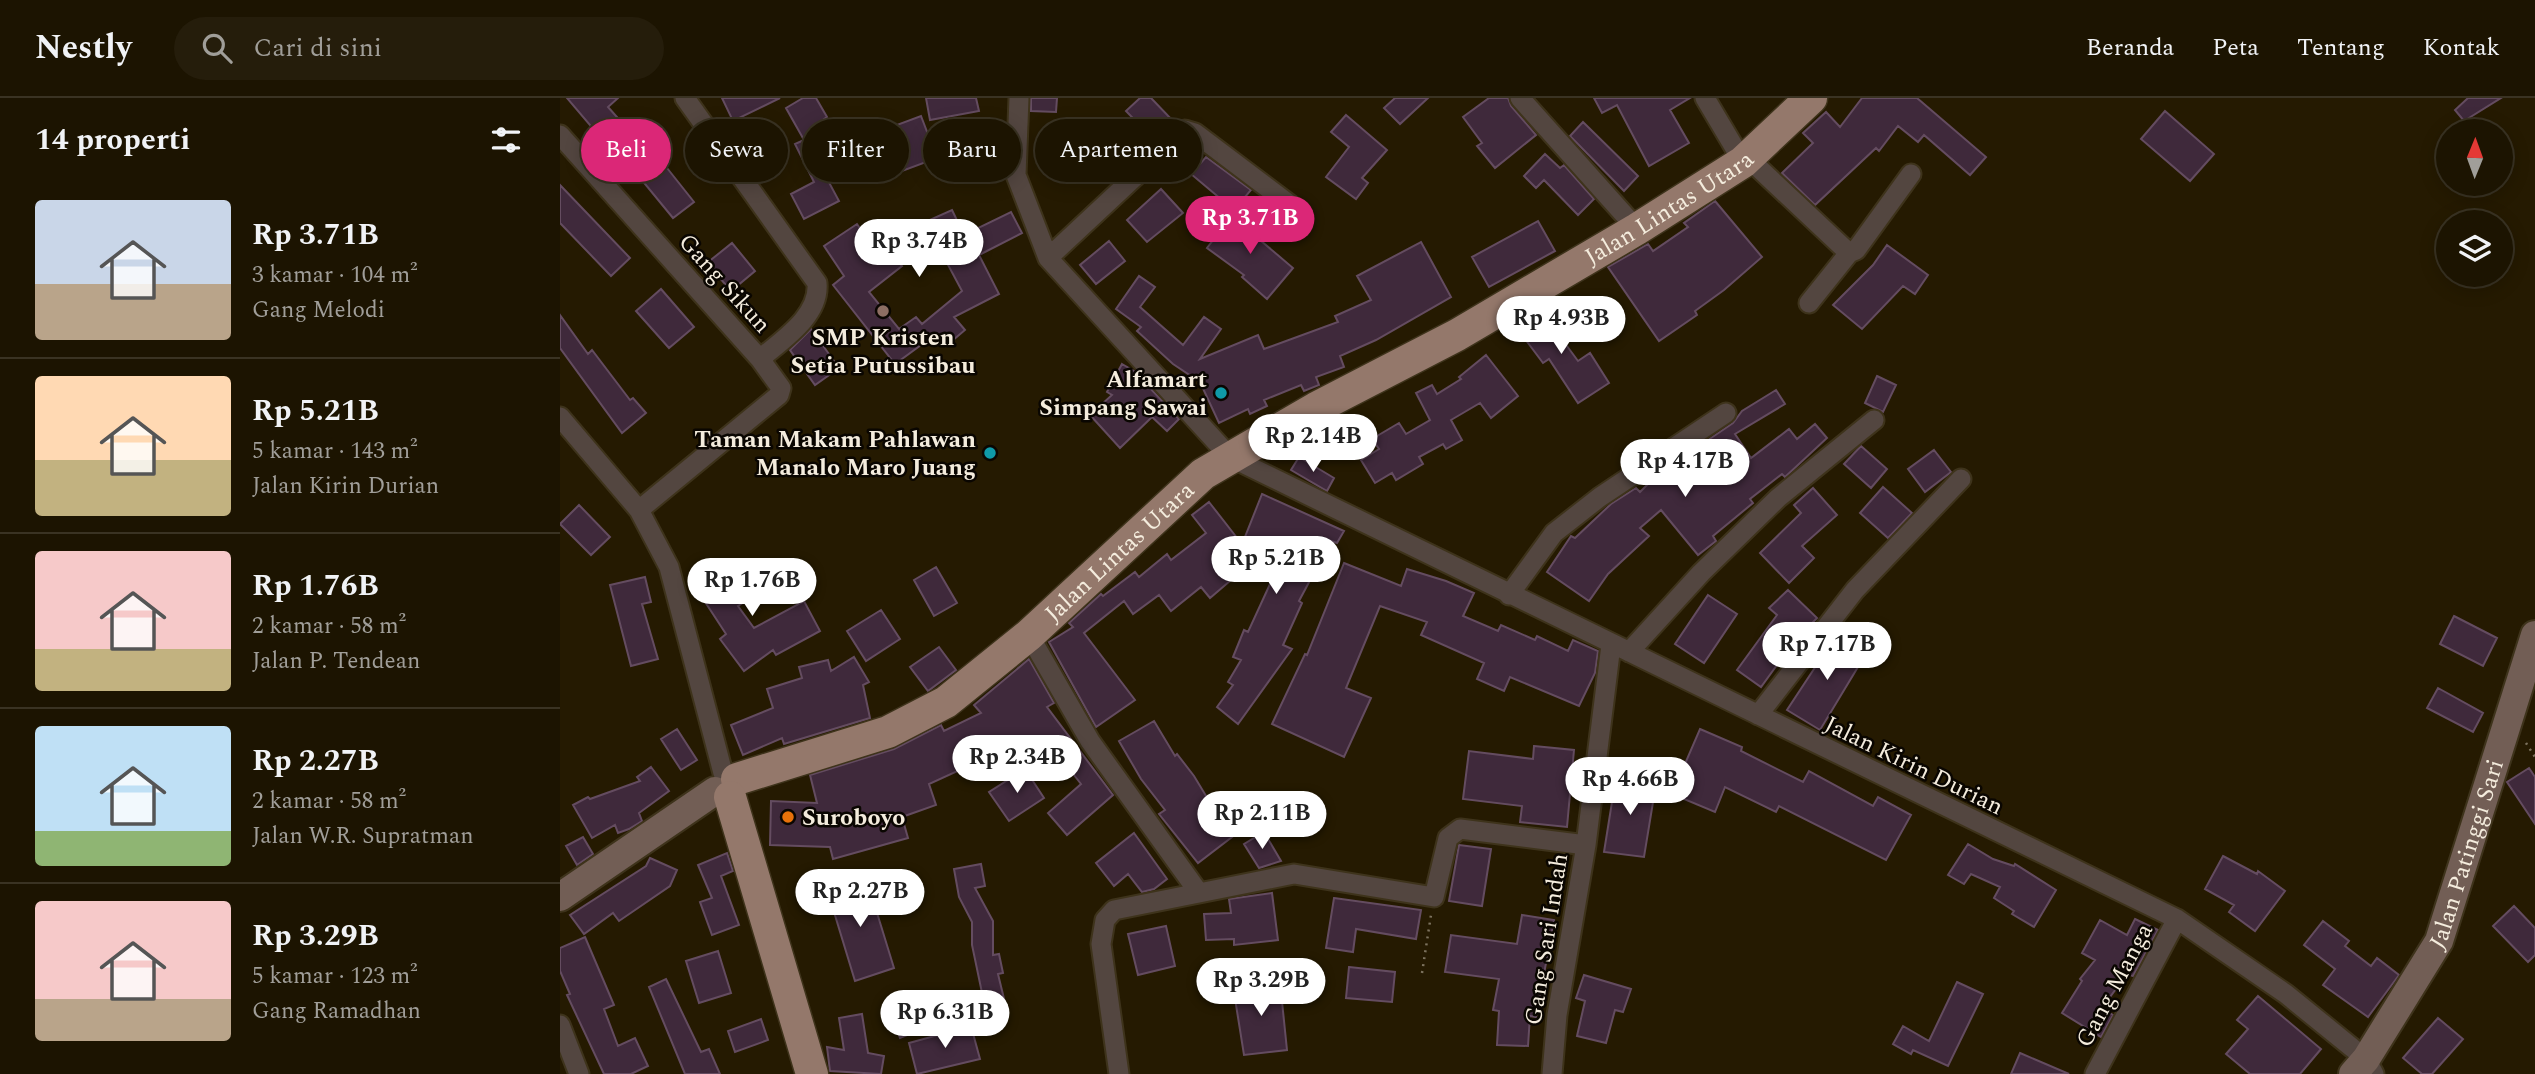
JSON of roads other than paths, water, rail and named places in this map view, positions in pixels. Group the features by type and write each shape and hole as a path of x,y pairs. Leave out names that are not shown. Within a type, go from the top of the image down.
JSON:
{"highway":[{"name":"Jalan Lintas Utara","path":"726,785 888,732 916,719 989,670 1181,492 1230,457 1457,335 1637,229 1745,160 1811,98"},
{"path":"726,785 812,1074"}],"main road":[{"name":"Jalan Patinggi Sari","path":"2365,1069 2439,941 2535,635"},
{"path":"560,897 726,785"}],"street":[{"path":"685,98 817,283 814,306 793,331 760,359"},
{"path":"1019,98 1016,175 1047,255 1230,457"},
{"path":"1520,98 1637,229"},
{"path":"1705,98 1745,160 1849,253"},
{"path":"1047,255 1185,130 1195,133 1293,207"},
{"name":"Gang Sikun","path":"560,135 779,382 779,395 639,510"},
{"path":"1809,303 1849,253 1856,250 1911,174"},
{"path":"1508,595 1554,533 1600,497 1726,413"},
{"path":"560,417 639,510 669,568 726,785"},
{"path":"1620,649 1779,498 1874,419"},
{"name":"Jalan Kirin Durian","path":"1230,457 1508,595 2177,919 2286,994 2365,1069"},
{"path":"1758,715 1855,590 1961,479"},
{"path":"1029,635 1102,759 1199,893"},
{"name":"Gang Sari Indah","path":"1552,1074 1557,1015 1620,649"},
{"path":"1119,1074 1101,944 1105,920 1114,911 1294,874 1434,897 1448,838 1460,829 1586,845"},
{"name":"Gang Manga","path":"2095,1074 2177,919"},
{"path":"560,1026 571,1069"}],"place":[{"name":"SMP Kristen Setia Putussibau","path":"883,311"},
{"name":"Alfamart Simpang Sawai","path":"1221,393"},
{"name":"Taman Makam Pahlawan Manalo Maro Juang","path":"990,453"},
{"name":"Suroboyo","path":"788,817"}]}
